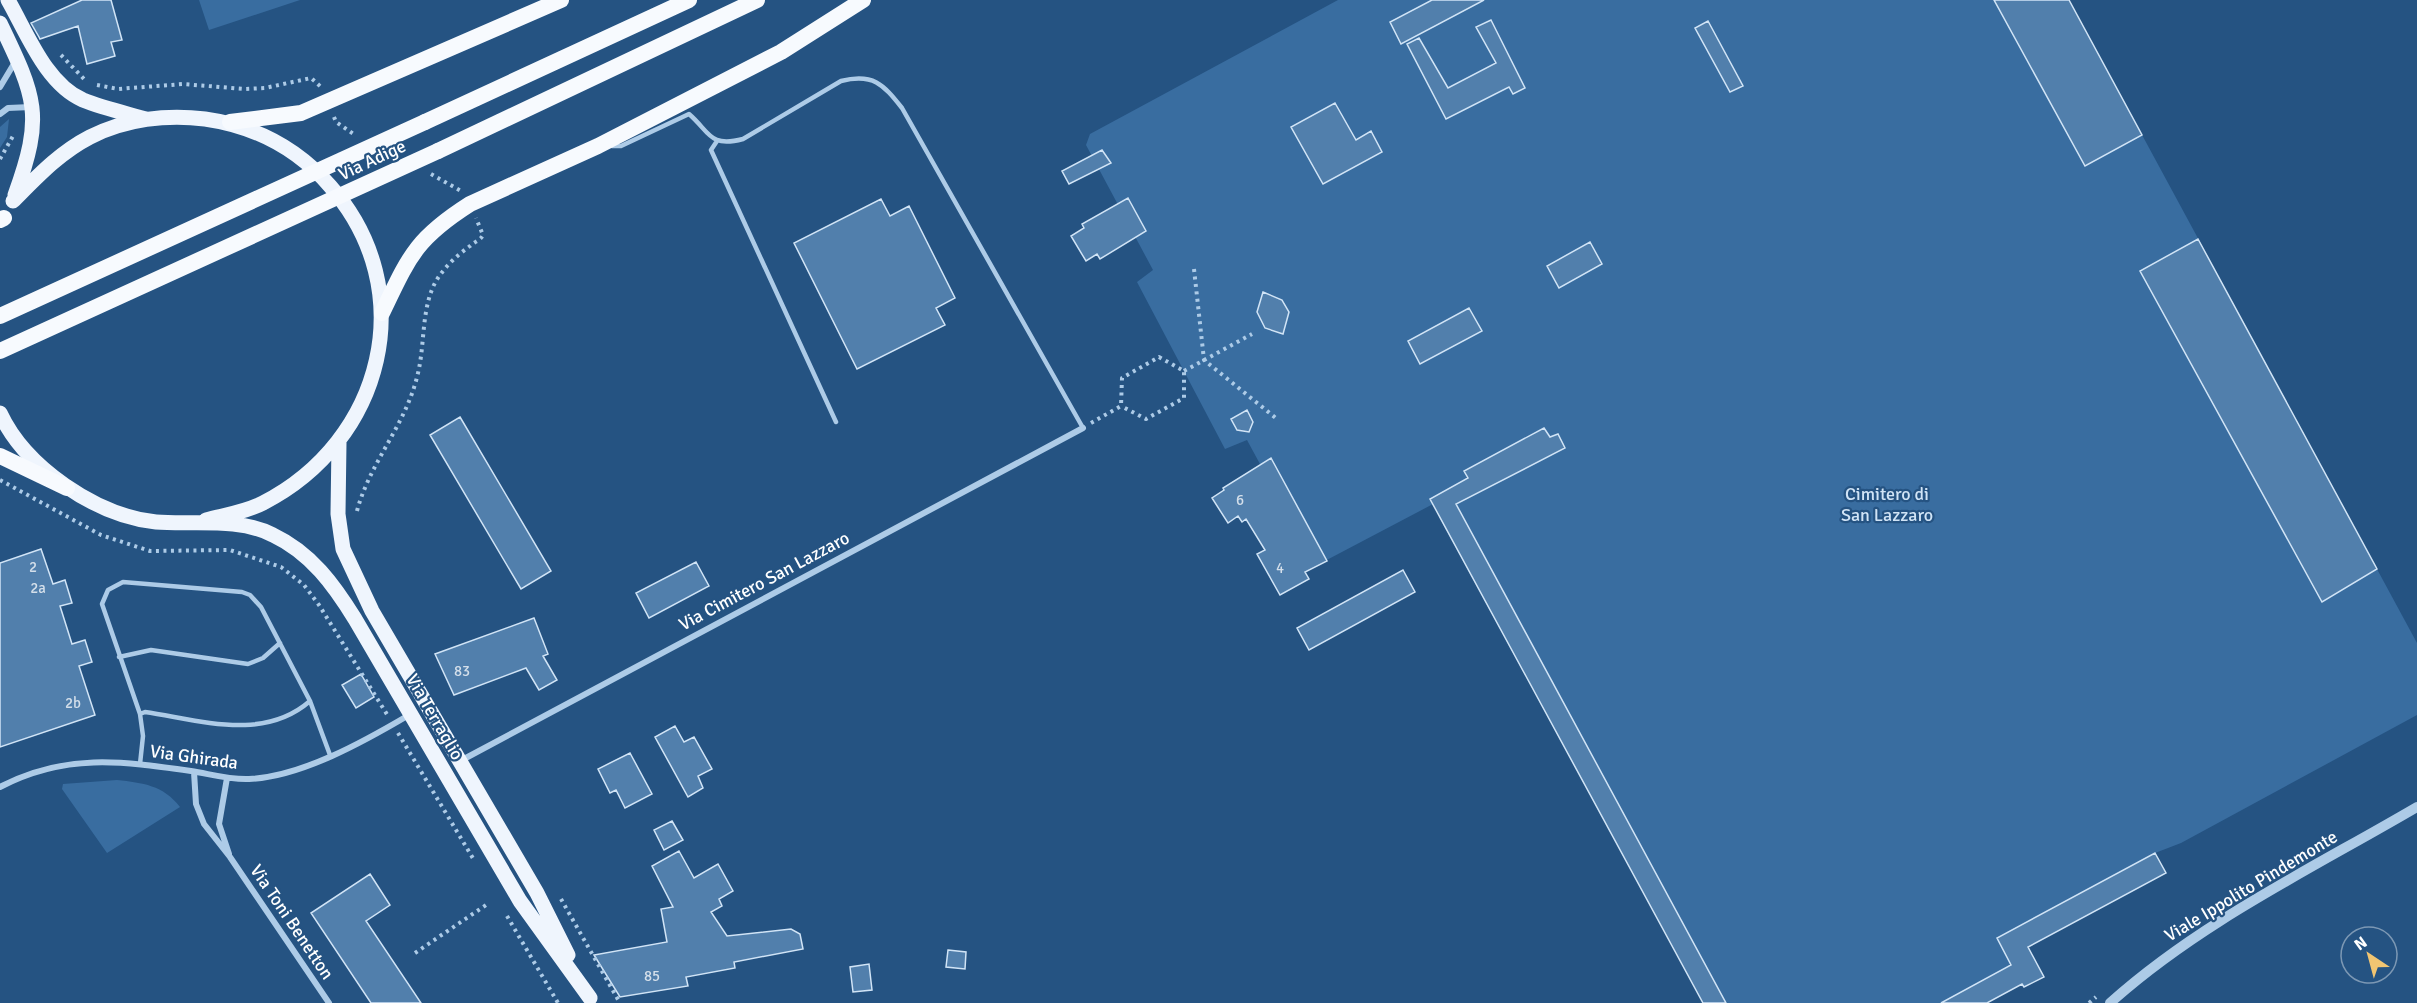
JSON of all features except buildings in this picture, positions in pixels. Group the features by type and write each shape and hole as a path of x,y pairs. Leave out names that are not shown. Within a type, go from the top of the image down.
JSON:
{"highway":[{"path":"230,122 301,113 561,0"},
{"name":"Via Adige","path":"0,316 689,0"},
{"name":"Via Adige","path":"0,351 438,151 757,0"},
{"path":"382,313 411,254 430,232 470,204 598,146 781,52 863,0"},
{"path":"0,456 67,488"}],"main road":[{"name":"Via Terraglio","path":"8,0 51,72 64,87 82,99 146,119"},
{"name":"Via Terraglio","path":"0,23 17,58 33,107 33,137 13,201"},
{"name":"Via Terraglio","path":"1,221 13,201 51,162 91,137 146,119 181,116 230,122 275,140 312,165 348,206 370,248 380,291 382,313 380,348 367,395 339,443 300,481 261,504 198,522"},
{"name":"Via Terraglio","path":"0,413 37,464 67,488 111,510 154,522 198,522 239,526 273,534 310,559 339,592 520,901 591,1000"},
{"name":"Via Terraglio","path":"339,443 338,514 343,549 372,611 537,892 591,1000"}],"street":[{"path":"0,87 17,58"},
{"path":"0,114 8,108 33,107"},
{"name":"Via Cimitero San Lazzaro","path":"460,761 1083,428"},
{"name":"Via Ghirada","path":"0,787 31,773 91,761 140,764 227,778 248,779 271,776 330,755 381,731 410,714"},
{"name":"Via Toni Benetton","path":"194,772 198,813 210,834 230,857 328,1003"},
{"name":"Via Toni Benetton","path":"227,778 219,824 230,857"},
{"name":"Viale Ippolito Pindemonte","path":"2110,1003 2147,970 2196,935 2417,807"}],"lane":[{"path":"598,146 621,146 689,114 706,134 717,141 729,142 743,139 841,81 857,77 873,79 888,90 902,108 1083,428"},
{"path":"717,141 711,150 836,422"},
{"path":"140,764 143,736 140,714 102,604 108,590 123,582 242,592 250,595 261,607 310,701 330,755"},
{"path":"119,657 151,650 248,664 263,658 280,643"},
{"path":"140,714 145,712 256,726 291,715 310,701"}],"path":[{"path":"59,53 86,80 106,87 183,84 265,88 311,78 317,81 322,90"},
{"path":"0,159 14,130"},
{"path":"355,516 364,485 405,414 417,378 427,307 434,286 458,256 481,240 483,235 473,210"},
{"path":"1194,268 1204,360 1277,419"},
{"path":"1184,371 1252,334"},
{"path":"1120,406 1122,378 1159,357 1184,371"},
{"path":"1120,406 1146,419 1184,398 1184,371"},
{"path":"1083,428 1120,406"},
{"path":"560,897 620,1003"},
{"path":"416,953 489,903"}],"green space":[{"path":"199,0 300,0 209,30"},
{"name":"Cimitero di San Lazzaro","path":"1338,0 2069,0 2417,643 2417,715 2181,843 2155,853 2166,873 2028,947 2044,977 2024,987 2022,984 1987,1003 1703,1003 1439,517 1457,506 1454,493 1321,563 1312,560 1247,440 1225,449 1137,282 1153,270 1086,145 1090,134"},
{"path":"9,119 7,137 0,148 0,127"},
{"path":"117,780 152,786 167,794 180,807 107,853 62,789 63,784"}]}
